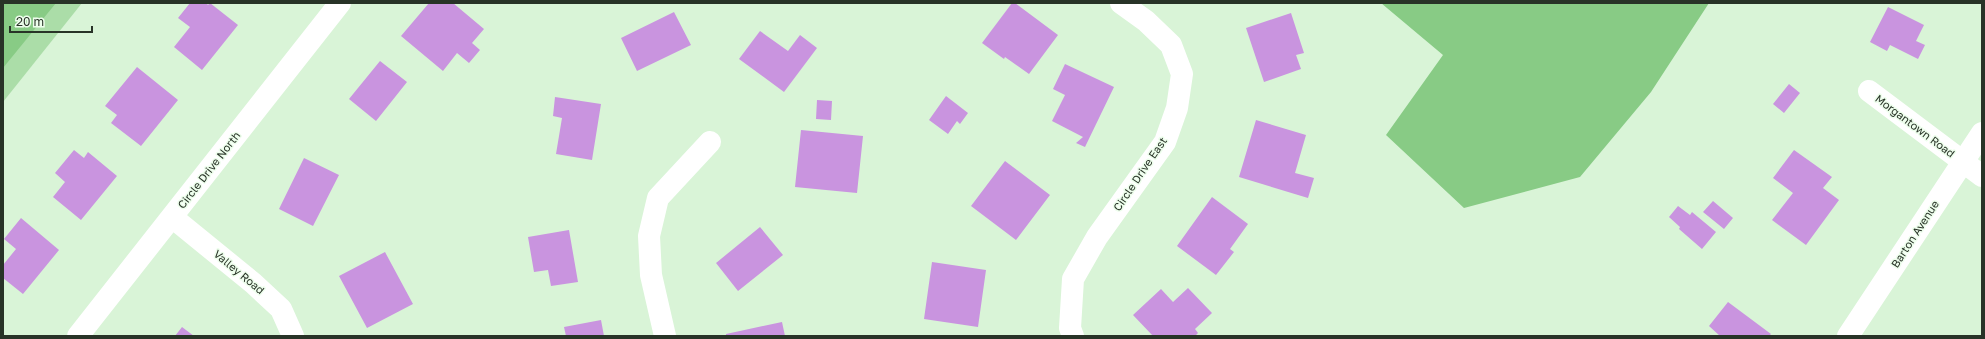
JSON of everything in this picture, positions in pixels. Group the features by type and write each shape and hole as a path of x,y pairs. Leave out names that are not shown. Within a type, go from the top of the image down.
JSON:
{"street":[{"name":"Circle Drive North","path":"78,336 340,3"},
{"name":"Circle Drive East","path":"1073,336 1070,328 1073,278 1097,237 1165,142 1177,108 1182,74 1171,45 1146,21 1121,3"},
{"name":"Morgantown Road","path":"1868,91 1982,176"},
{"name":"Barton Avenue","path":"1848,336 1982,133"},
{"path":"665,336 651,275 649,236 658,198 710,142"},
{"name":"Valley Road","path":"172,217 253,283 281,309 293,336"}],"green space":[{"path":"3,3 82,3 3,102"},
{"path":"3,3 56,3 3,68"},
{"path":"1381,3 1709,3 1651,92 1580,177 1464,208 1386,135 1443,55"}],"building":[{"path":"190,3 206,3 208,5 210,3 238,25 202,70 174,47 190,27 178,18"},
{"path":"429,3 453,3 484,29 472,43 480,50 469,63 457,53 443,71 401,36"},
{"path":"1012,3 1015,3 1058,35 1029,74 1005,57 1004,59 982,43"},
{"path":"1888,7 1924,25 1916,41 1925,45 1918,59 1890,45 1887,51 1870,42"},
{"path":"674,12 691,45 637,71 621,38"},
{"path":"1291,13 1304,53 1296,55 1301,69 1264,82 1246,28"},
{"path":"760,31 788,51 800,35 817,48 784,92 739,59"},
{"path":"380,61 407,82 376,121 349,99"},
{"path":"1065,64 1114,87 1085,147 1076,143 1083,137 1052,121 1065,95 1053,89"},
{"path":"137,67 178,100 141,146 111,123 117,115 105,106"},
{"path":"1789,84 1800,93 1784,113 1773,104"},
{"path":"946,96 968,113 960,124 957,121 948,134 929,120"},
{"path":"555,97 601,104 592,160 556,154 562,118 553,116"},
{"path":"817,100 832,101 831,120 816,119"},
{"path":"1256,120 1306,135 1295,173 1314,178 1308,198 1239,177"},
{"path":"801,130 863,136 857,193 795,187"},
{"path":"74,150 84,158 88,152 117,176 81,220 53,197 65,182 55,173"},
{"path":"1794,150 1832,177 1823,188 1839,200 1806,245 1772,220 1793,193 1773,178"},
{"path":"304,158 339,175 313,226 279,209"},
{"path":"1005,161 1050,195 1016,240 971,206"},
{"path":"1212,197 1248,224 1230,249 1234,252 1216,275 1177,246"},
{"path":"1713,201 1733,218 1724,229 1703,212"},
{"path":"1678,206 1690,215 1692,212 1716,232 1702,249 1679,229 1680,227 1669,217"},
{"path":"21,218 59,250 23,294 3,278 3,265 16,249 4,239"},
{"path":"760,227 783,255 738,291 716,263"},
{"path":"569,230 578,282 551,286 548,270 534,272 528,237"},
{"path":"385,252 413,304 367,328 339,276"},
{"path":"932,262 986,270 978,327 924,319"},
{"path":"1188,288 1212,313 1195,329 1198,333 1195,336 1153,336 1133,315 1161,289 1173,302"},
{"path":"1728,302 1771,334 1769,336 1720,336 1709,326"},
{"path":"601,320 604,336 566,336 564,327"},
{"path":"782,322 785,336 726,336 726,334"},
{"path":"182,327 194,336 175,336"}]}
